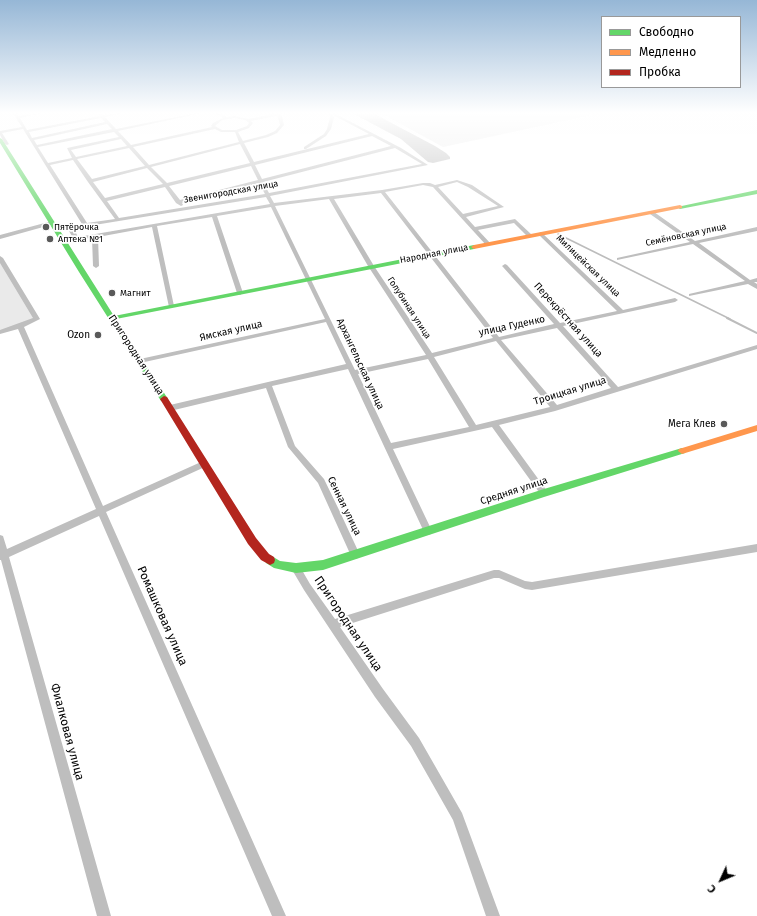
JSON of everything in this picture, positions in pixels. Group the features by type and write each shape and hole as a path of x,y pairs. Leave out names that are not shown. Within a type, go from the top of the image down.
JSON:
{"street":[{"name":"Пригородная улица","path":"12,155 63,241 170,408 252,541 265,557 278,565"},
{"path":"42,155 85,224 74,226 72,231 76,238"},
{"path":"72,155 118,220"},
{"path":"48,164 90,155"},
{"path":"137,155 166,185 178,202 186,210 189,210 198,218"},
{"path":"90,181 196,155"},
{"path":"247,155 267,195"},
{"path":"104,200 290,155"},
{"path":"178,202 362,155"},
{"name":"Звенигородская улица","path":"85,224 186,210 426,165 409,155"},
{"name":"Звенигородская улица","path":"63,241 272,205 382,191 423,184 435,186 457,181 470,186 502,207 462,216"},
{"path":"435,186 488,244"},
{"path":"382,191 497,339 555,408"},
{"name":"Народная улица","path":"112,318 371,266 757,192"},
{"name":"Архангельская улица","path":"267,195 309,279 428,531"},
{"name":"Голубиная улица","path":"331,198 371,266 430,356 473,427"},
{"path":"652,212 757,287"},
{"path":"214,216 240,293"},
{"path":"474,229 513,221 517,222 530,236"},
{"path":"0,237 52,223"},
{"path":"154,226 170,306"},
{"name":"Семёновская улица","path":"619,259 757,229"},
{"name":"Милицейская улица","path":"541,234 622,312"},
{"path":"95,235 96,266"},
{"path":"0,258 37,319 0,332"},
{"name":"Перекрёстная улица","path":"505,266 615,388"},
{"path":"691,295 757,280"},
{"name":"улица Гуденко","path":"170,408 268,384 430,356 497,339 675,300"},
{"name":"Ямская улица","path":"140,361 328,320"},
{"name":"Ромашковая улица","path":"20,326 279,916"},
{"name":"Троицкая улица","path":"388,447 473,427 494,424 555,408 615,388 757,347"},
{"name":"Сенная улица","path":"268,384 292,448 321,481 355,555"},
{"path":"494,424 544,493"},
{"name":"Средняя улица","path":"278,565 296,568 323,565 544,493 757,428"},
{"path":"2,556 204,464"},
{"name":"Фиалковая улица","path":"0,539 2,556 104,916"},
{"path":"333,624 494,574 499,574 532,586 757,548"},
{"name":"Пригородная улица","path":"296,568 307,587 379,693 415,742 458,817 493,916"}],"shaded area":[{"path":"419,155 448,155 450,157 450,159 433,163 428,162"},
{"path":"0,258 37,319 0,332"}],"waterway":[{"path":"558,234 730,319"},
{"path":"727,318 757,333"}],"traffic: fast":[{"path":"10,155 82,272 164,399"},
{"path":"680,207 757,192"},
{"path":"112,318 474,247"},
{"path":"270,560 278,565 296,568 323,565 544,493 682,451"}],"traffic: slow":[{"path":"474,247 680,207"},
{"path":"682,451 757,428"}],"traffic: jam":[{"path":"164,399 252,541 265,557 270,560"}],"place":[{"name":"Пятёрочка","path":"46,227"},
{"name":"Аптека №1","path":"50,239"},
{"name":"Магнит","path":"112,293"},
{"name":"Ozon","path":"98,335"},
{"name":"Мега Клев","path":"724,424"}]}
